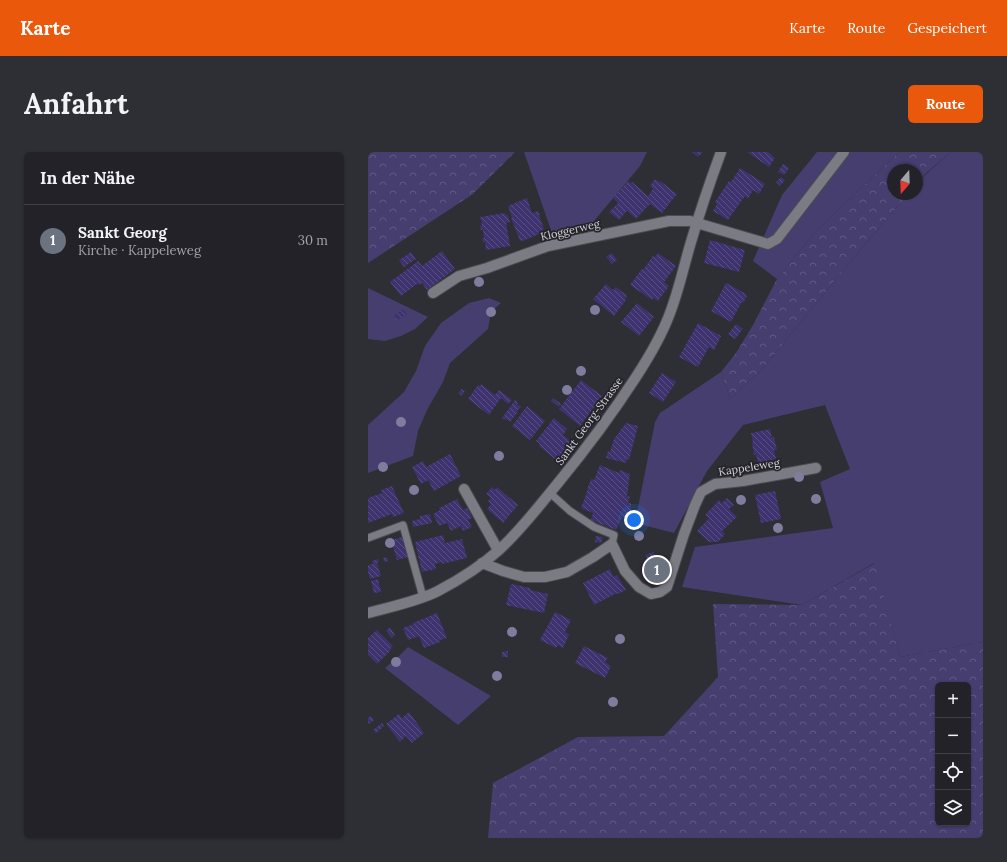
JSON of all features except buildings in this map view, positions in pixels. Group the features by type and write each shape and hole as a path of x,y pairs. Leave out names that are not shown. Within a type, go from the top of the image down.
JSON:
{"street":[{"name":"Sankt Georg-Strasse","path":"368,613 437,592 482,563 525,524 585,450 621,400 652,351 661,333 680,284 704,198 721,152"},
{"name":"Kloggerweg","path":"433,293 459,276 487,268 548,246 669,221 690,221 768,244 777,239 844,152"},
{"name":"Kappeleweg","path":"612,544 626,572 639,587 651,594 660,592 667,587 672,568 701,492 714,484 743,481 816,468"},
{"path":"464,489 498,550"},
{"path":"482,563 524,577 545,577 567,572 612,544"}],"lane":[{"path":"550,493 570,511 594,527 614,535 612,544"},
{"path":"368,538 403,525 423,597"}],"green space":[{"path":"368,152 515,152 473,194 368,263"},
{"path":"524,152 647,152 640,166 589,227 553,236"},
{"path":"817,152 899,152 816,231 777,279 753,261 782,195"},
{"path":"899,152 951,152 923,176 923,164 887,164 887,200 903,200 763,368 730,399 721,372 736,353 753,325 777,279 816,231"},
{"path":"951,152 983,152 983,642 900,657 874,563 802,605 682,587 695,547 833,528 820,482 850,469 825,405 743,425 707,471 674,533 635,523 655,422 660,413 721,372 730,399 763,368 903,200 923,200 923,177"},
{"path":"368,288 428,317 415,329 401,336 385,341 368,339"},
{"path":"489,298 501,303 491,312 488,329 450,363 443,382 427,410 418,431 413,456 368,473 368,425 404,392 416,371 425,346 441,323 469,303"},
{"path":"875,563 900,657 983,642 983,838 488,838 493,783 578,737 664,736 718,677 713,604 802,605"},
{"path":"408,647 491,696 458,725 385,668"}],"place":[{"name":"Sankt Georg","path":"657,570"}]}
